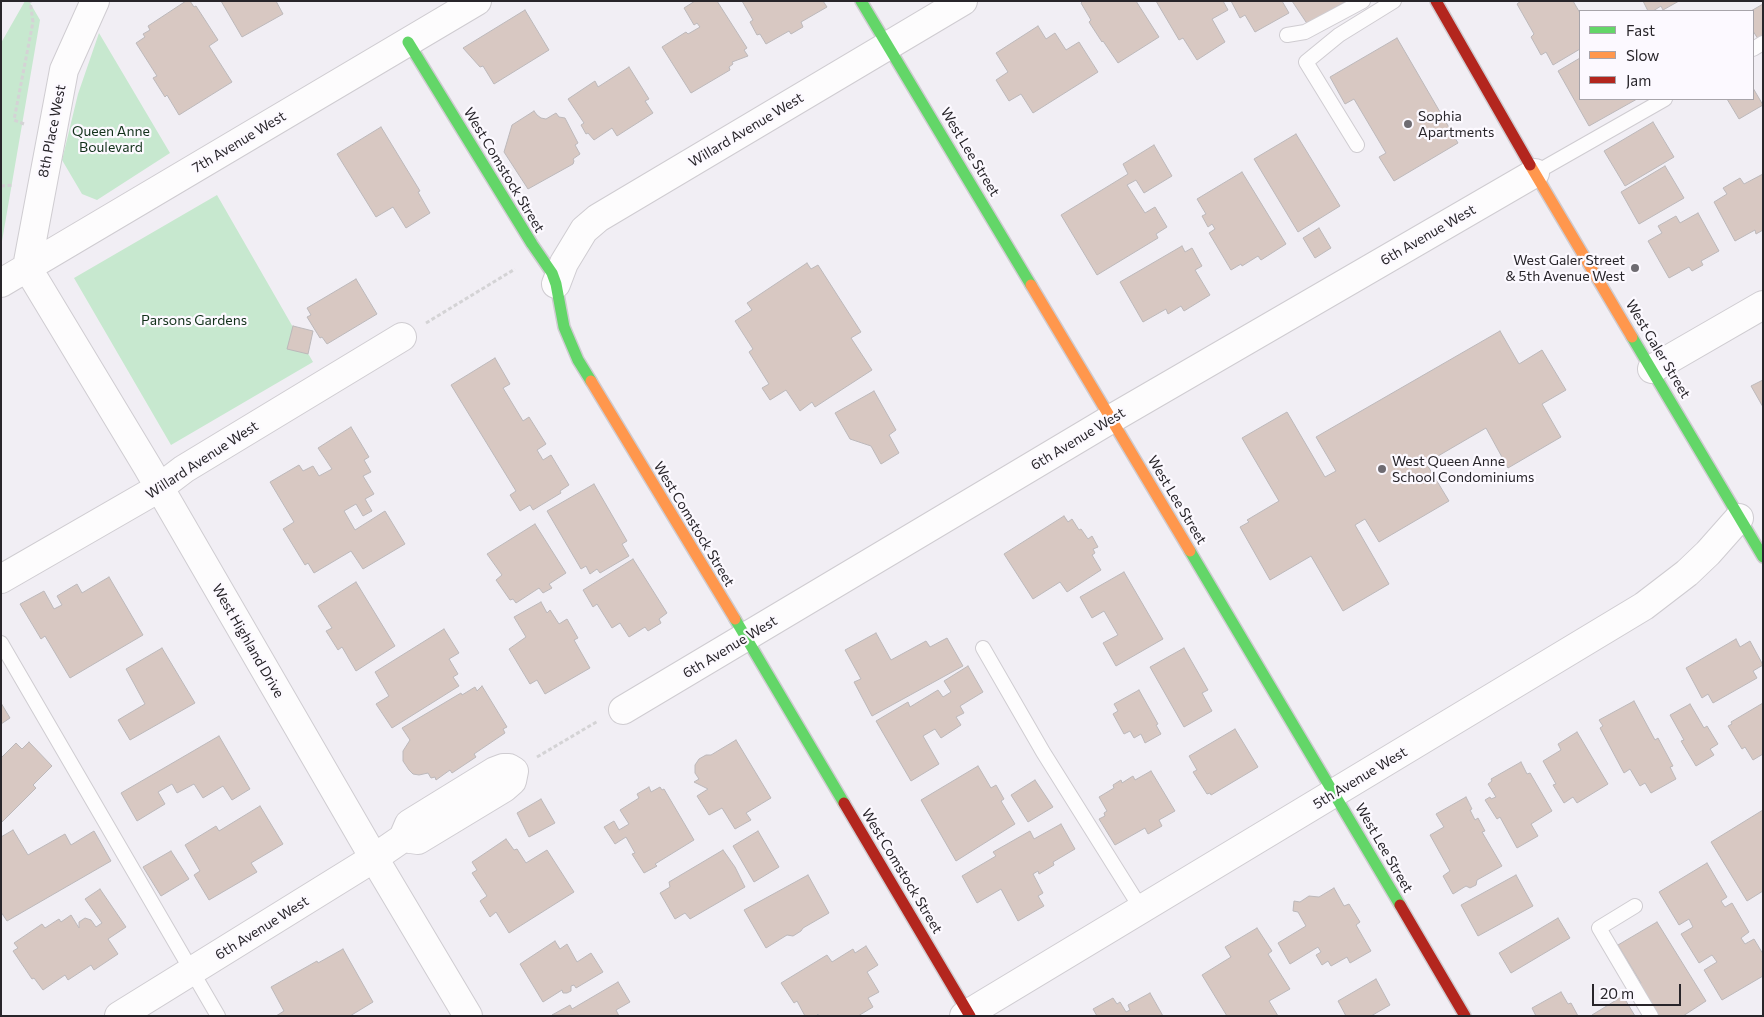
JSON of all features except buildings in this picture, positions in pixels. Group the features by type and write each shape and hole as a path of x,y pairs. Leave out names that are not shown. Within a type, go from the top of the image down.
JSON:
{"street":[{"name":"8th Place West","path":"27,267 64,70 95,1"},
{"name":"7th Avenue West","path":"1,283 476,1"},
{"name":"West Lee Street","path":"861,1 1465,1016"},
{"name":"Willard Avenue West","path":"556,284 564,263 584,230 598,218 963,1"},
{"name":"West Galer Street","path":"1436,1 1535,173 1763,557"},
{"name":"West Comstock Street","path":"408,42 532,244 552,273 556,284 564,327 578,360 746,637 967,1015"},
{"name":"6th Avenue West","path":"611,715 746,637 1111,419 1535,173"},
{"name":"West Highland Drive","path":"27,267 159,488 468,1016"},
{"path":"1652,369 1763,305"},
{"name":"Willard Avenue West","path":"1,579 159,488 184,469 410,332"},
{"name":"5th Avenue West","path":"967,1015 1644,606 1708,553 1739,518"},
{"name":"6th Avenue West","path":"119,1016 374,858 403,838"}],"lane":[{"path":"1287,35 1305,32 1363,1"},
{"path":"1358,145 1306,62 1340,36 1394,1"},
{"path":"1535,173 1663,100"},
{"path":"1,643 218,1016"},
{"path":"983,648 1043,752 1142,910"},
{"path":"1635,906 1599,928 1651,1016"}],"path":[{"name":"8th Place West","path":"27,125 14,120 33,22 30,1"},
{"path":"1,186 17,185"},
{"path":"410,332 518,268"},
{"path":"534,759 611,715"}],"green space":[{"path":"25,1 29,1 40,20 1,247 1,43"},
{"name":"Queen Anne Boulevard","path":"99,33 170,153 97,200 82,194 62,160 78,94"},
{"name":"Parsons Gardens","path":"217,195 313,362 171,445 74,278"}],"traffic: fast":[{"path":"861,1 1031,285"},
{"path":"408,42 532,244 552,273 556,284 564,327 578,360 591,381"},
{"path":"1632,337 1763,557"},
{"path":"1190,551 1400,905"},
{"path":"735,619 844,803"}],"traffic: slow":[{"path":"1530,165 1632,337"},
{"path":"1031,285 1190,551"},
{"path":"591,381 735,619"}],"traffic: jam":[{"path":"1436,1 1530,165"},
{"path":"844,803 970,1016"},
{"path":"1400,905 1465,1016"}],"place":[{"name":"Sophia Apartments","path":"1408,124"},
{"name":"West Galer Street & 5th Avenue West","path":"1635,268"},
{"name":"West Queen Anne School Condominiums","path":"1382,469"}]}
